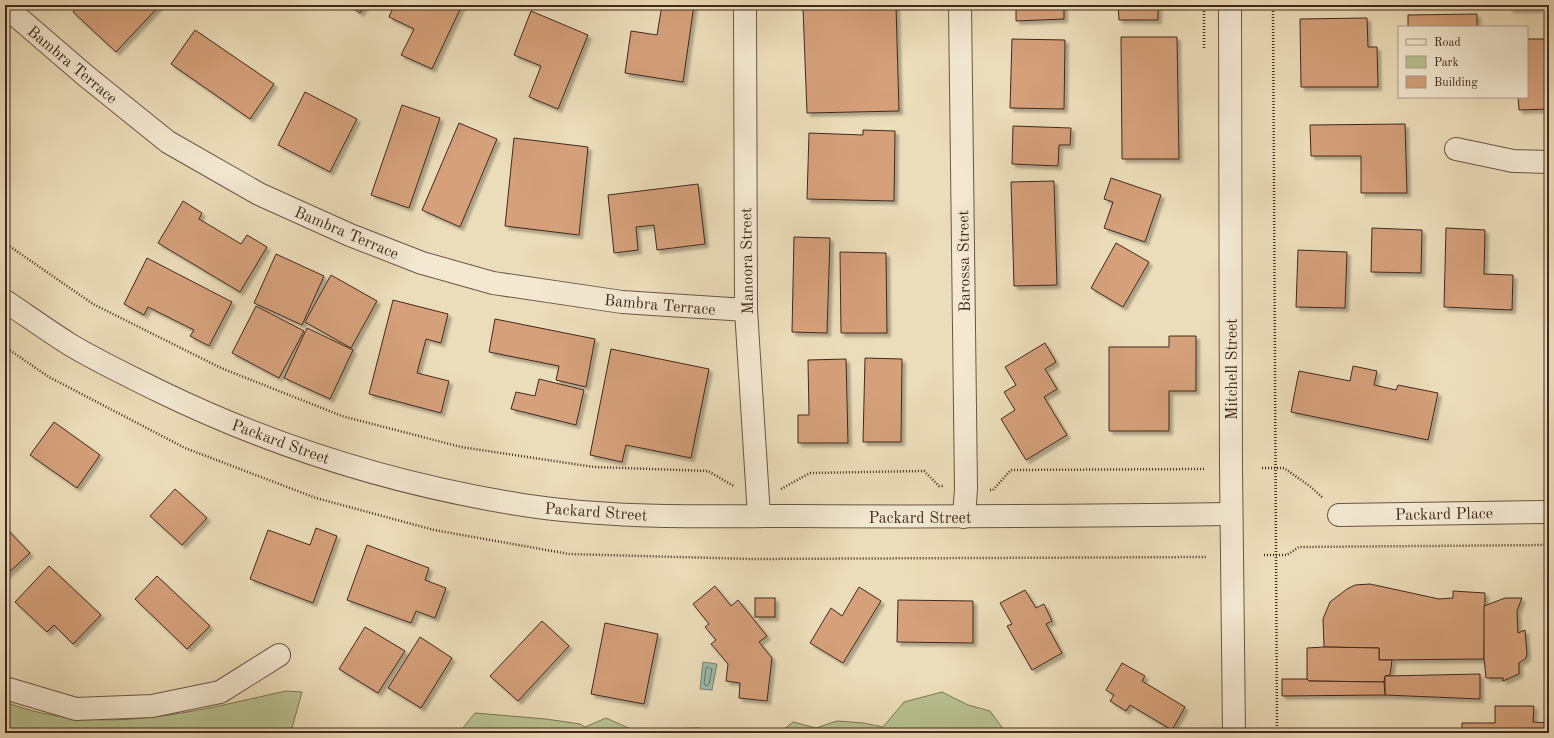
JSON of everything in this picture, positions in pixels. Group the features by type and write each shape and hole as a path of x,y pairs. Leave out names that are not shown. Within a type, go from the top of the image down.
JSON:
{"street":[{"name":"Manoora Street","path":"745,5 746,310 759,516"},
{"name":"Barossa Street","path":"960,5 966,489 964,517"},
{"name":"Mitchell Street","path":"1230,5 1231,514 1234,733"},
{"name":"Bambra Terrace","path":"7,8 86,76 168,142 260,194 350,235 422,263 494,283 622,302 746,310"},
{"path":"1456,149 1513,161 1549,162"},
{"name":"Packard Street","path":"5,301 70,345 171,397 267,438 334,461 433,488 525,505 584,512 639,516 964,517 1231,514"},
{"name":"Packard Place","path":"1339,515 1549,512"},
{"path":"5,688 76,709 152,706 220,692 279,655"}],"path":[{"path":"1273,5 1277,733"},
{"path":"5,243 93,304 221,368 342,416 469,448 594,467 708,471 732,486"},
{"path":"783,489 810,473 924,471 938,486 993,490 1011,470 1207,468"},
{"path":"1262,468 1284,468 1314,489"},
{"path":"1264,555 1287,555 1299,548 1549,545"},
{"path":"686,558 1208,556"}],"green space":[{"path":"286,691 302,692 292,728 242,733 5,733 5,702 40,713 76,718 111,720 146,718 180,713 215,707"},
{"path":"942,692 968,705 990,711 1006,733 779,733 793,722 816,728 837,721 863,723 883,727 904,702"},
{"path":"475,713 546,719 580,724 585,727 606,718 633,730 699,728 714,733 459,733"}],"water":[{"path":"703,662 717,664 712,690 700,689"}],"building":[{"path":"79,5 160,5 116,52 73,12"},
{"path":"349,5 365,5 360,13"},
{"path":"394,5 462,5 432,69 401,55 414,29 389,17"},
{"path":"662,5 694,5 683,82 625,73 631,31 657,35"},
{"path":"1016,5 1064,5 1064,19 1016,21"},
{"path":"1118,5 1158,5 1158,20 1119,20"},
{"path":"1510,5 1538,5 1538,9 1510,9"},
{"path":"896,6 899,111 807,113 803,8"},
{"path":"531,11 588,35 558,109 529,97 541,66 514,55"},
{"path":"1477,14 1477,26 1408,26 1408,15"},
{"path":"1367,18 1368,47 1377,47 1378,87 1301,87 1300,19"},
{"path":"195,30 274,84 250,119 171,64"},
{"path":"1121,37 1177,37 1179,159 1122,159"},
{"path":"1012,39 1065,40 1064,109 1010,108"},
{"path":"1528,39 1549,39 1549,109 1519,110 1518,98 1528,98"},
{"path":"305,92 357,119 330,172 278,145"},
{"path":"402,105 440,118 409,208 371,195"},
{"path":"459,123 497,139 460,227 422,210"},
{"path":"1405,124 1407,193 1361,193 1361,156 1311,156 1310,125"},
{"path":"1013,126 1071,128 1070,145 1059,145 1058,166 1012,164"},
{"path":"863,130 895,131 894,201 807,199 809,133 863,135"},
{"path":"514,138 588,147 579,235 505,226"},
{"path":"1111,178 1161,195 1145,242 1104,228 1113,202 1104,199"},
{"path":"1054,181 1057,285 1014,286 1011,182"},
{"path":"698,184 705,244 657,250 654,225 636,227 638,250 614,253 608,195"},
{"path":"183,201 202,213 199,219 241,244 247,235 267,247 240,292 158,243"},
{"path":"1372,228 1422,230 1421,273 1371,272"},
{"path":"1446,228 1485,230 1484,274 1513,275 1512,310 1444,307"},
{"path":"794,237 830,238 827,333 792,332"},
{"path":"1116,243 1149,262 1123,307 1091,288"},
{"path":"1298,250 1347,252 1345,308 1296,307"},
{"path":"840,252 886,253 887,333 841,333"},
{"path":"276,254 324,276 302,325 254,303"},
{"path":"147,258 232,302 209,346 190,336 194,330 148,307 144,315 124,304"},
{"path":"331,275 377,301 351,348 305,322"},
{"path":"393,300 448,314 441,343 426,339 417,373 449,381 441,413 369,394"},
{"path":"256,306 304,331 279,378 232,353"},
{"path":"495,319 595,339 586,387 556,380 559,366 489,352"},
{"path":"307,328 353,350 330,399 284,378"},
{"path":"1169,336 1196,336 1196,391 1169,391 1169,431 1109,431 1109,347 1169,347"},
{"path":"1045,343 1056,362 1045,369 1057,389 1044,397 1067,435 1026,460 1001,419 1015,410 1004,392 1016,385 1005,367"},
{"path":"611,349 709,369 691,458 626,445 622,462 590,455"},
{"path":"865,358 902,359 901,442 863,442"},
{"path":"846,359 848,443 798,443 798,415 809,415 808,360"},
{"path":"1353,366 1377,371 1374,385 1396,390 1398,385 1438,393 1428,440 1291,412 1299,371 1350,381"},
{"path":"539,379 584,390 576,425 511,409 516,392 535,396"},
{"path":"54,422 100,455 77,488 30,455"},
{"path":"175,489 207,518 182,545 150,516"},
{"path":"5,527 30,553 5,576"},
{"path":"316,528 337,536 313,603 250,579 268,530 310,545"},
{"path":"367,545 429,568 425,580 446,588 435,618 416,611 411,623 347,600"},
{"path":"49,566 101,615 73,644 54,625 47,632 15,602"},
{"path":"157,576 210,626 187,649 135,599"},
{"path":"1370,584 1439,599 1453,598 1453,591 1485,593 1484,659 1379,660 1379,648 1324,647 1323,619 1330,602 1355,585"},
{"path":"715,586 731,606 738,600 767,636 759,642 772,658 767,701 739,698 740,683 726,681 728,664 711,644 716,640 705,627 709,624 693,604"},
{"path":"859,587 881,601 843,663 810,643 831,608 842,616"},
{"path":"1025,590 1036,608 1044,604 1052,621 1046,624 1062,653 1032,670 1007,626 1012,624 1000,603"},
{"path":"755,598 775,598 775,617 755,617"},
{"path":"1505,598 1522,598 1517,611 1518,633 1525,630 1527,654 1526,658 1519,663 1519,674 1503,681 1503,678 1486,678 1484,659 1484,606"},
{"path":"898,600 973,601 973,643 897,642"},
{"path":"542,621 569,646 518,701 490,676"},
{"path":"605,623 658,634 644,704 591,694"},
{"path":"365,627 405,651 378,693 339,669"},
{"path":"420,637 452,658 421,708 388,688"},
{"path":"1307,648 1379,648 1379,660 1392,660 1390,675 1385,676 1384,682 1309,681 1307,679"},
{"path":"1122,663 1145,676 1142,681 1185,707 1172,730 1130,705 1126,711 1110,701 1114,695 1106,690"},
{"path":"1480,674 1480,699 1385,695 1385,676"},
{"path":"1282,679 1307,679 1309,681 1384,682 1385,695 1282,696"},
{"path":"1495,706 1534,706 1533,722 1549,723 1549,733 1462,733 1462,723 1495,723"},
{"path":"1316,729 1432,729 1432,733 1316,733"}]}
